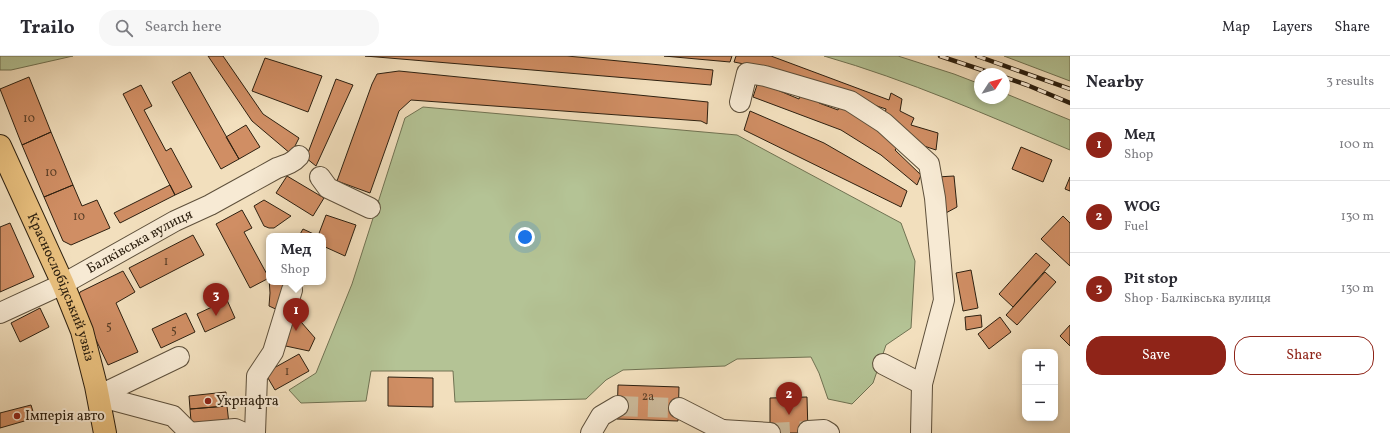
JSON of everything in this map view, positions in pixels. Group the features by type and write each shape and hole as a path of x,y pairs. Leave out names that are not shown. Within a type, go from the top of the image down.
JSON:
{"main road":[{"name":"Краснослобідський узвіз","path":"0,146 63,284 82,331 98,396 105,433"}],"street":[{"path":"740,102 747,73 765,76 850,101 884,122 928,164 936,198 944,300 922,384 921,433"},
{"name":"Балківська вулиця","path":"0,313 63,284 175,221 290,162 324,175 328,188 370,208"},
{"path":"255,433 257,376 273,352 292,290"},
{"path":"98,396 179,357"},
{"path":"883,364 922,384"},
{"path":"98,396 173,416 188,433 235,429 244,433"},
{"path":"591,433 601,416 618,406"},
{"path":"678,408 720,431 770,433"},
{"path":"808,431 824,430 829,433"}],"green space":[{"path":"0,56 73,56 11,70 0,70"},
{"path":"824,56 898,56 954,74 974,82 974,104 1010,104 1010,95 1070,120 1070,150 917,87"},
{"path":"1004,56 1070,56 1070,81"},
{"path":"423,107 737,135 901,223 915,261 911,328 886,345 873,383 852,404 828,399 819,373 811,357 737,359 725,366 623,370 606,380 586,399 455,402 453,371 371,371 366,401 301,403 289,390 316,373 352,284 405,118"}],"building":[{"path":"208,56 223,56 263,114 299,138 291,154 252,121"},
{"path":"365,56 567,56 713,70 711,85"},
{"path":"664,56 732,56 730,62"},
{"path":"736,56 771,56 889,100 891,93 902,99 900,111 914,118 911,125 938,133 936,150 906,140 884,119 886,109 754,66 734,62"},
{"path":"265,58 322,76 308,112 252,91"},
{"path":"399,71 708,102 707,124 701,121 411,100 399,111 370,193 337,181 377,74"},
{"path":"190,72 239,159 221,169 172,82"},
{"path":"29,77 51,132 22,145 0,89"},
{"path":"336,79 353,85 316,166 306,158"},
{"path":"758,82 799,99 801,92 819,99 819,103 838,110 840,104 900,144 895,150 921,175 917,185 881,155 841,130 753,97"},
{"path":"141,85 152,106 144,110 166,151 171,148 192,187 175,195 123,94"},
{"path":"750,111 824,143 907,191 901,207 744,130"},
{"path":"246,125 260,147 239,159 226,137"},
{"path":"51,132 73,185 44,197 22,145"},
{"path":"1021,147 1052,160 1043,182 1012,169"},
{"path":"287,176 324,198 313,216 276,193"},
{"path":"954,176 957,207 944,214 937,177"},
{"path":"1070,177 1070,191 1065,189"},
{"path":"73,185 82,206 97,200 110,228 71,245 63,241 44,197"},
{"path":"170,185 175,195 120,223 114,213"},
{"path":"264,200 291,216 274,228 264,226 254,206"},
{"path":"242,210 252,228 244,232 266,272 266,280 250,288 216,224"},
{"path":"326,215 356,225 345,256 326,247 326,233 319,233"},
{"path":"1063,216 1070,223 1070,266 1041,239"},
{"path":"10,223 34,277 0,292 0,227"},
{"path":"303,229 312,233 301,233"},
{"path":"193,235 204,255 140,288 129,268"},
{"path":"1036,253 1050,265 1013,307 999,294"},
{"path":"971,270 978,308 963,311 956,273"},
{"path":"123,271 135,292 116,303 138,352 108,365 77,300 80,292"},
{"path":"1045,272 1056,282 1017,325 1006,315"},
{"path":"269,285 284,285 286,289 280,311 269,306"},
{"path":"227,300 235,318 205,332 197,314"},
{"path":"40,308 49,327 20,342 11,323"},
{"path":"186,313 195,332 161,348 152,329"},
{"path":"295,315 315,338 309,351 281,345 284,324"},
{"path":"981,315 982,327 966,330 965,317"},
{"path":"1000,317 1011,332 989,349 978,334"},
{"path":"1070,325 1070,346 1060,336"},
{"path":"299,354 309,371 275,390 265,373"},
{"path":"388,377 433,378 433,407 388,406"},
{"path":"618,385 679,387 678,421 617,419"},
{"name":"Укрнафта","path":"226,392 227,406 190,409 189,396"},
{"path":"807,397 808,433 770,433 770,398"},
{"name":"Імперія авто","path":"31,405 35,418 0,428 0,413"},
{"path":"227,406 230,433 192,433 190,409"}],"tunnel":[{"path":"618,406 679,408"},
{"path":"770,433 808,431"}],"railway":[{"path":"940,56 976,68"},
{"path":"977,56 1070,89"},
{"path":"1010,79 1070,103"}],"place":[{"name":"Pit stop","path":"216,316"},
{"name":"Мед","path":"296,331"},
{"name":"Укрнафта","path":"208,401"},
{"name":"WOG","path":"789,415"},
{"name":"Імперія авто","path":"17,416"}]}
